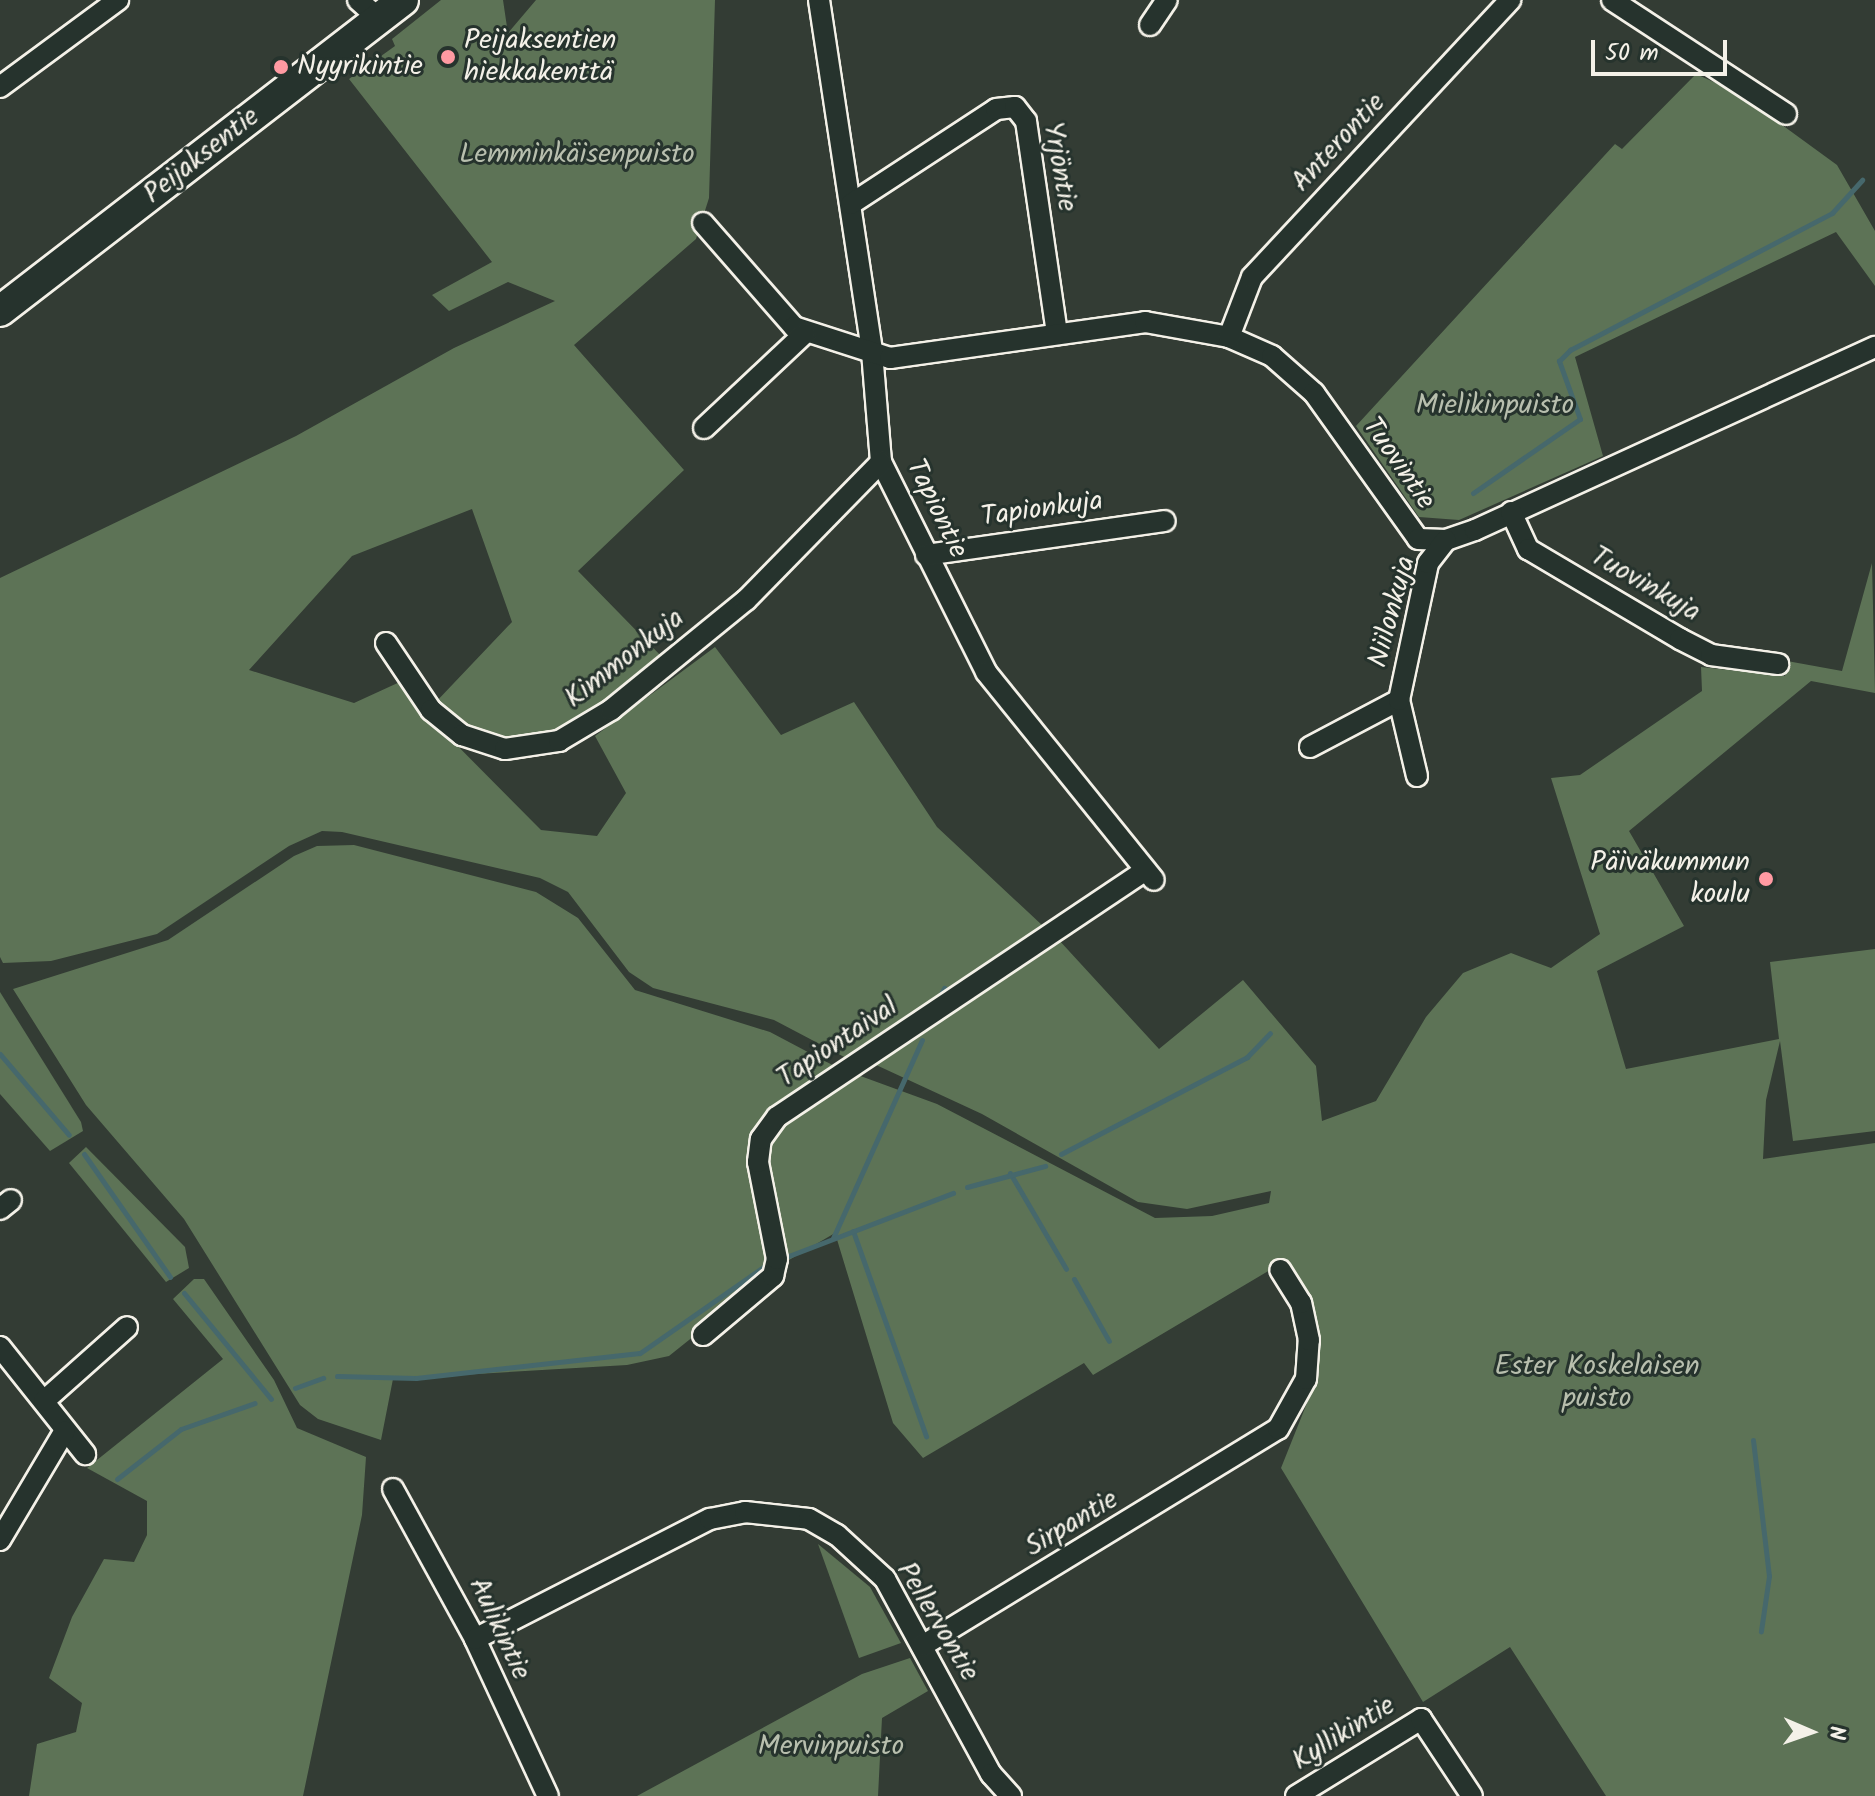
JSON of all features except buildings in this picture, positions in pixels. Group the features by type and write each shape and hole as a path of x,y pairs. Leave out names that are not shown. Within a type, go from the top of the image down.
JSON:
{"street":[{"path":"0,87 118,0"},
{"name":"Peijaksentie","path":"0,311 368,10 403,0"},
{"name":"Tapiontie","path":"819,0 872,352 881,462 986,672 1149,876"},
{"path":"1150,25 1167,0"},
{"name":"Anterontie","path":"1229,337 1252,277 1510,0"},
{"path":"1612,0 1786,114"},
{"name":"Yrjöntie","path":"851,204 996,109 1015,107 1026,121 1057,334"},
{"path":"703,223 805,333 704,428"},
{"name":"Tuovintie","path":"805,333 890,358 1145,322 1229,337 1272,356 1314,393 1418,539 1446,540 1875,347"},
{"name":"Kimmonkuja","path":"386,643 431,710 462,735 505,749 559,741 611,710 746,600 881,462"},
{"name":"Tuovinkuja","path":"1511,512 1528,549 1680,639 1711,655 1778,664"},
{"name":"Tapionkuja","path":"926,555 1165,521"},
{"name":"Niilonkuja","path":"1417,776 1399,700 1428,563 1446,540"},
{"name":"Niilonkuja","path":"1310,747 1399,700"},
{"name":"Tapiontaival","path":"703,1335 773,1276 777,1259 758,1162 761,1139 777,1117 1149,876"},
{"name":"Sirpantie","path":"922,1646 1259,1452 1300,1397 1309,1360 1304,1312 1280,1270"},
{"path":"44,1401 127,1327"},
{"path":"0,1347 44,1401 64,1432 85,1454"},
{"path":"0,1540 64,1432"},
{"name":"Aulikintie","path":"393,1489 475,1639 548,1796"},
{"name":"Pellervontie","path":"475,1639 710,1519 745,1512 809,1519 837,1535 885,1579 991,1774 1011,1796"},
{"name":"Kyllikintie","path":"1296,1796 1421,1719 1472,1796"}],"green space":[{"name":"Lemminkäisenpuisto","path":"441,0 503,0 507,27 486,45 492,52 536,0 715,0 709,198 696,239 574,345 684,470 578,571 664,659 583,722 536,742 491,742 434,704 512,622 472,509 352,556 249,670 354,703 402,681 423,711 541,830 597,836 626,793 595,736 715,647 781,735 854,702 937,827 1043,926 850,1060 774,1020 653,988 629,972 568,892 540,878 342,832 322,831 289,846 157,934 51,961 3,963 0,957 0,578 296,436 454,348 555,301 508,282 449,311 432,295 492,262 349,79 395,46 392,39"},
{"name":"Mielikinpuisto","path":"1696,74 1738,93 1837,165 1875,231 1875,286 1836,232 1575,357 1603,456 1459,520 1419,517 1356,426 1615,144 1622,149"},
{"name":"Ester Koskelaisen puisto","path":"1872,563 1875,693 1811,681 1629,831 1684,926 1597,971 1626,1069 1779,1039 1770,962 1875,949 1875,1131 1793,1141 1780,1041 1766,1100 1763,1159 1875,1143 1875,1796 1606,1796 1510,1647 1423,1702 1281,1468 1319,1373 1314,1304 1291,1269 1270,1270 1093,1375 1084,1363 923,1458 893,1423 835,1233 789,1260 766,1160 777,1129 855,1074 937,1104 1155,1218 1212,1216 1269,1203 1271,1191 1187,1209 1138,1202 982,1114 874,1064 1058,939 1159,1049 1243,980 1316,1066 1322,1121 1376,1101 1426,1017 1463,973 1511,953 1551,968 1600,934 1551,778 1580,775 1702,691 1701,667 1785,676 1787,661 1842,671"},
{"path":"354,845 536,892 578,918 635,990 770,1032 840,1069 768,1115 764,1280 669,1356 627,1365 393,1379 381,1440 318,1419 300,1405 184,1219 86,1105 13,989 168,940 294,856 317,846"},
{"path":"0,992 81,1122 83,1131 50,1151 0,1094"},
{"path":"86,1147 185,1247 189,1268 166,1282 69,1163"},
{"path":"194,1279 204,1279 274,1380 297,1428 366,1457 362,1515 303,1796 29,1796 37,1744 76,1732 82,1703 49,1678 72,1617 104,1559 134,1562 147,1535 147,1501 87,1468 223,1359 173,1299"},
{"path":"818,1544 870,1587 901,1643 859,1658"},
{"name":"Mervinpuisto","path":"910,1658 928,1691 882,1718 878,1796 637,1796 862,1674"}],"waterway":[{"path":"1473,493 1580,419 1559,361 1570,350 1832,213 1862,180"},
{"path":"941,994 944,988"},
{"path":"1061,1154 1247,1057 1270,1033"},
{"path":"833,1238 922,1040"},
{"path":"0,1054 69,1135"},
{"path":"84,1154 170,1277"},
{"path":"967,1187 1045,1166"},
{"path":"1010,1173 1066,1269"},
{"path":"786,1257 953,1193"},
{"path":"853,1231 926,1436"},
{"path":"337,1376 416,1378 640,1353 766,1265"},
{"path":"1074,1279 1109,1341"},
{"path":"184,1293 271,1399"},
{"path":"295,1388 323,1378"},
{"path":"117,1479 181,1429 255,1403"},
{"path":"1753,1440 1769,1576 1761,1631"}],"place":[{"name":"Peijaksentien hiekkakenttä","path":"448,57"},
{"name":"Nyyrikintie","path":"281,67"},
{"name":"Päiväkummun koulu","path":"1766,879"}]}
